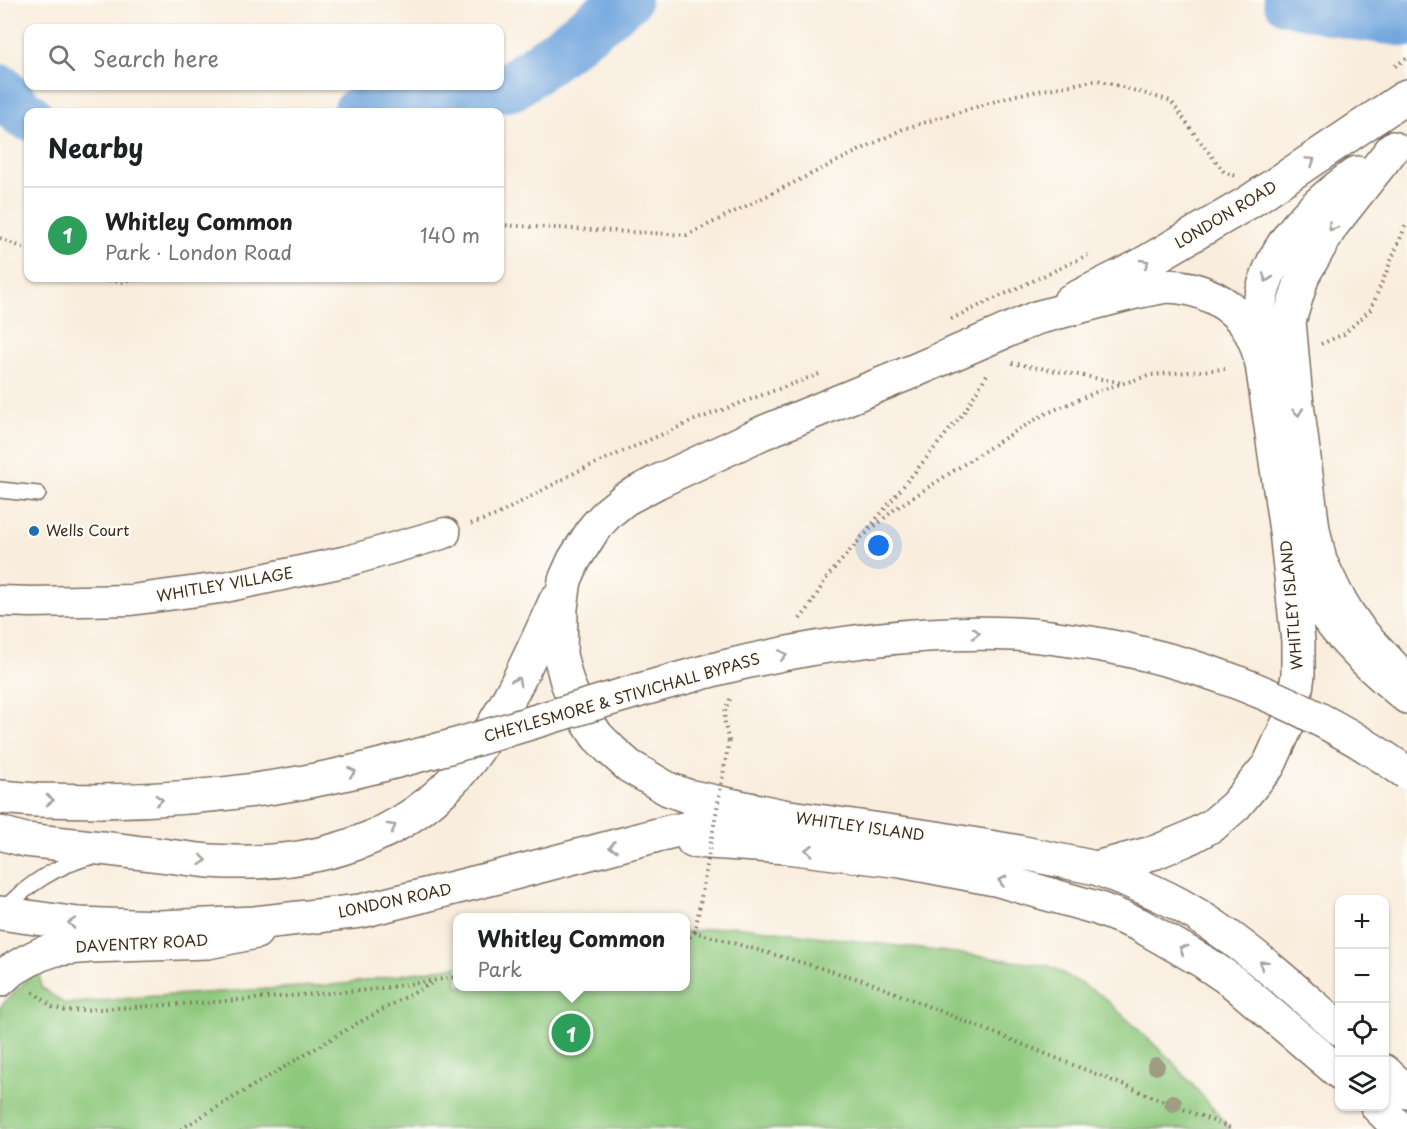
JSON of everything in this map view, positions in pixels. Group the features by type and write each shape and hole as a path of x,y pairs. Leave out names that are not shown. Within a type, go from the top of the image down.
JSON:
{"main road":[{"name":"LONDON ROAD","path":"1036,318 1138,267 1220,219 1292,174 1407,96"},
{"path":"1262,364 1258,335 1261,298 1268,274 1284,242 1303,218 1339,186 1400,143"},
{"path":"1400,143 1332,225 1303,274 1289,321 1313,529 1320,561 1335,594 1360,631 1407,682"},
{"name":"WHITLEY ISLAND","path":"1186,287 1207,294 1232,310 1251,332 1256,343 1262,364 1286,531 1298,641 1298,675 1289,721 1269,765 1235,806 1213,825 1187,839 1156,852 1096,868 1019,852 783,816 687,796 668,789 629,766 612,751 597,735 576,704 560,655 561,608 565,580 574,560 595,527 609,512 649,486 762,433 1036,318 1152,288 1186,287"},
{"path":"1286,531 1300,572 1333,626 1366,662 1407,697"},
{"path":"0,833 25,840 210,861 253,861 306,857 336,851 385,831 408,818 447,785 484,740 506,703 565,580"},
{"name":"CHEYLESMORE & STIVICHALL BYPASS","path":"0,797 101,801 183,798 284,786 413,757 726,667 842,644 958,633 1017,634 1075,640 1136,651 1192,666 1306,711 1356,739 1407,773"},
{"name":"LONDON ROAD","path":"0,913 78,924 159,927 255,923 361,911 669,832 783,816"},
{"path":"669,832 697,842 786,847 901,861 995,879 1086,904 1138,924 1232,981 1335,1069"},
{"path":"1096,868 1145,887 1227,935 1335,1025"},
{"name":"DAVENTRY ROAD","path":"5,976 41,954 56,949 208,942 361,911"},
{"path":"1232,981 1268,994 1335,1037"},
{"path":"1389,1076 1407,1092"},
{"path":"1381,1111 1400,1129"}],"street":[{"name":"WHITLEY VILLAGE","path":"0,601 131,600 220,588 348,561 445,533"}],"lane":[{"path":"0,490 38,494"},
{"path":"0,913 32,884 66,865 109,852 145,853"}],"path":[{"path":"1401,62 1407,58"},
{"path":"504,225 687,235 903,129 1016,95 1098,80 1171,101 1224,172 1238,177 1228,182"},
{"path":"1317,346 1344,334 1371,309 1407,222"},
{"path":"0,238 24,248"},
{"path":"950,319 1098,250"},
{"path":"1006,362 1124,384"},
{"path":"796,624 828,576 964,412 993,365"},
{"path":"862,537 895,509 1045,414 1101,390 1151,375 1225,369"},
{"path":"445,533 497,515 576,472 695,420 825,372"},
{"path":"690,936 695,932 729,741 725,723 725,706 735,692"},
{"path":"695,932 866,981 1233,1129"},
{"path":"5,976 53,1007 66,1011 346,992 453,978"},
{"path":"181,1129 356,1024 435,980"}],"green space":[{"path":"734,926 1050,966 1101,995 1171,1060 1231,1129 0,1129 0,1007 39,968 41,987 65,1004 344,984 453,967 453,991 690,991 690,931"}],"waterway":[{"path":"504,87 511,86 541,65 626,0"},
{"path":"1288,0 1360,16 1407,22"},
{"path":"0,89 24,114"},
{"path":"380,108 485,90"}],"place":[{"name":"Wells Court","path":"34,531"},
{"name":"Whitley Common","path":"571,1033"}]}
